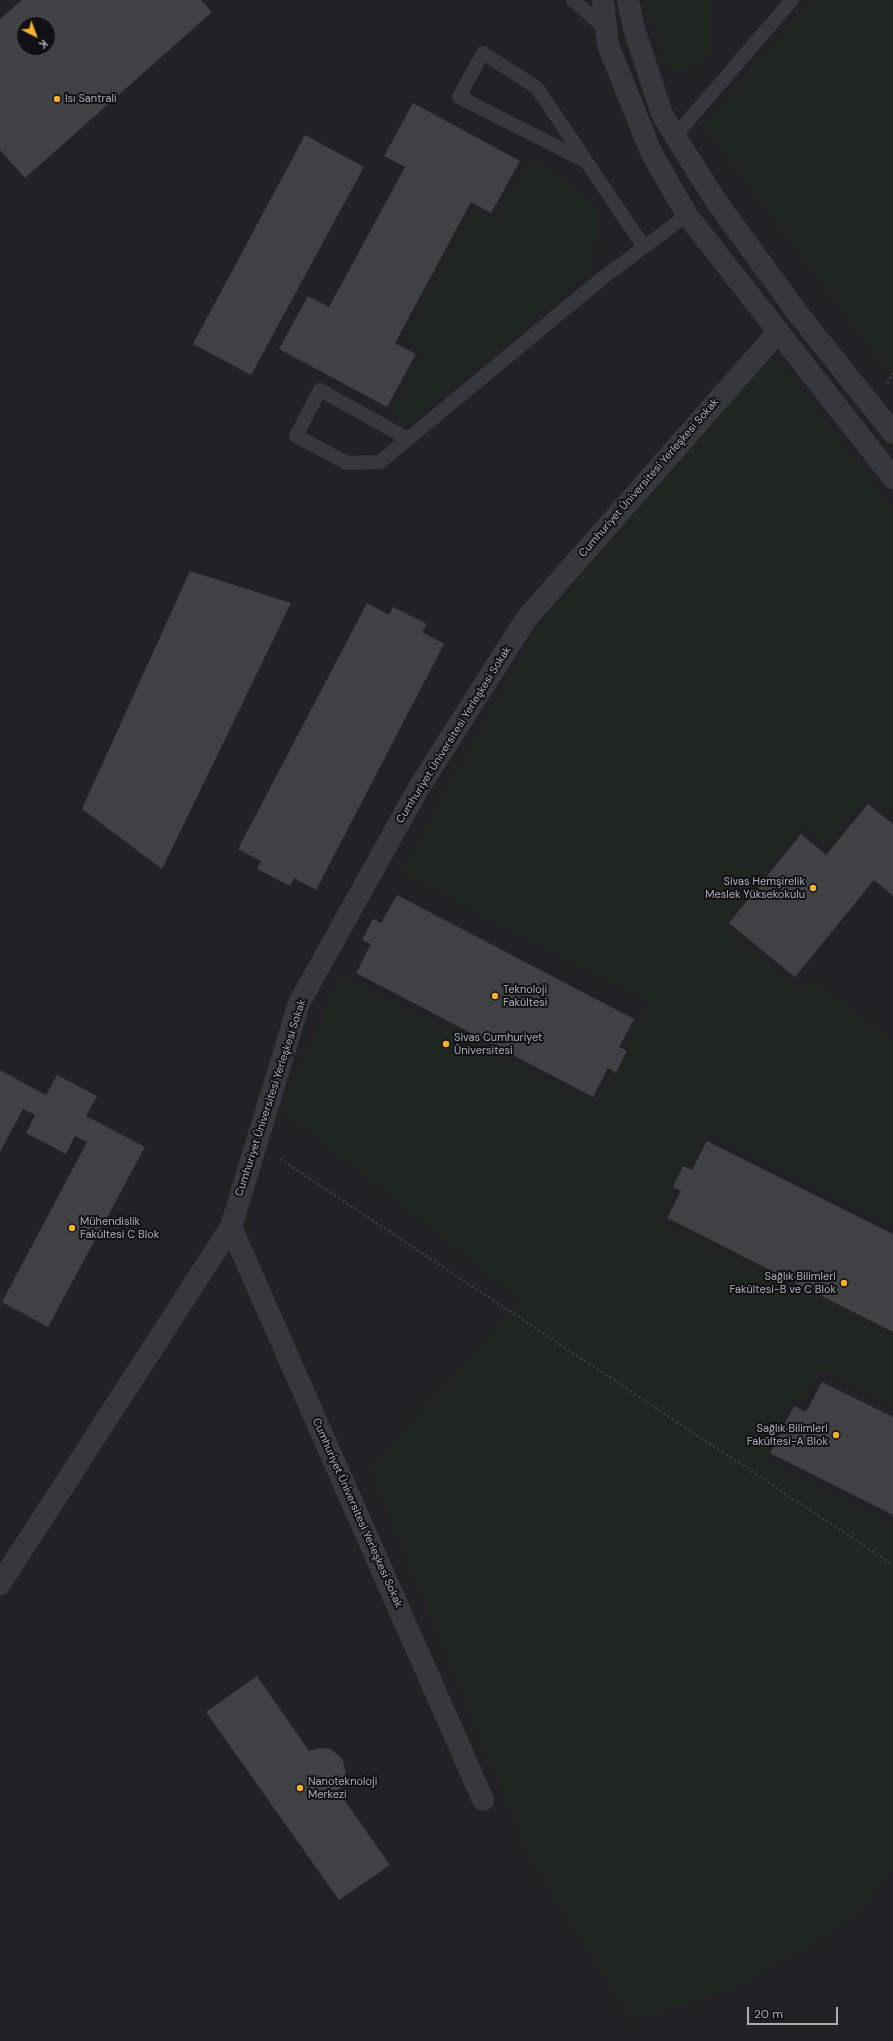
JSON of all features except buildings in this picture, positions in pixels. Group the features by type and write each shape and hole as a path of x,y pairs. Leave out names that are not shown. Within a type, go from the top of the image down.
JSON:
{"street":[{"path":"603,0 608,45 651,152 687,215 893,478"},
{"path":"628,0 634,29 662,114 675,136 716,201 799,315 893,433"},
{"name":"Cumhuriyet Üniversitesi Yerleşkesi Sokak","path":"0,1584 231,1227 300,1003 418,789 526,619 778,332"},
{"name":"Cumhuriyet Üniversitesi Yerleşkesi Sokak","path":"231,1227 483,1800"}],"lane":[{"path":"573,0 606,29"},
{"path":"675,136 792,0"},
{"path":"587,162 459,97 483,53 537,88 587,162 644,247"},
{"path":"408,439 320,390 296,436 347,463 380,462 408,439 600,280 687,215"}],"path":[{"path":"256,1144 893,1565"}],"shaded area":[{"name":"Sivas Cumhuriyet Üniversitesi","path":"0,0 893,0 893,2041 0,2041"},
{"path":"648,0 710,0 709,55 687,69 673,71 660,46"},
{"path":"814,0 893,0 893,375 874,352 704,126"},
{"path":"530,158 565,181 596,214 591,270 408,421 393,410 425,351 404,340 474,212 495,223"},
{"path":"772,354 893,511 893,809 891,811 867,793 827,843 804,824 721,926 801,992 810,980 893,1041 893,1224 705,1131 657,1222 893,1338 893,1404 820,1369 803,1400 792,1396 762,1460 893,1524 893,1869 852,1918 728,1991 632,2018 530,1857 371,1469 523,1300 281,1107 342,978 598,1105 651,1002 403,872 539,625"}],"place":[{"name":"Isı Santrali","path":"57,99"},
{"name":"Sivas Hemşirelik Meslek Yüksekokulu","path":"813,888"},
{"name":"Teknoloji Fakültesi","path":"495,996"},
{"name":"Sivas Cumhuriyet Üniversitesi","path":"446,1044"},
{"name":"Mühendislik Fakültesi C Blok","path":"72,1228"},
{"name":"Sağlık Bilimleri Fakültesi-B ve C Blok","path":"844,1283"},
{"name":"Sağlık Bilimleri Fakültesi-A Blok","path":"836,1435"},
{"name":"Nanoteknoloji Merkezi","path":"300,1788"}]}
